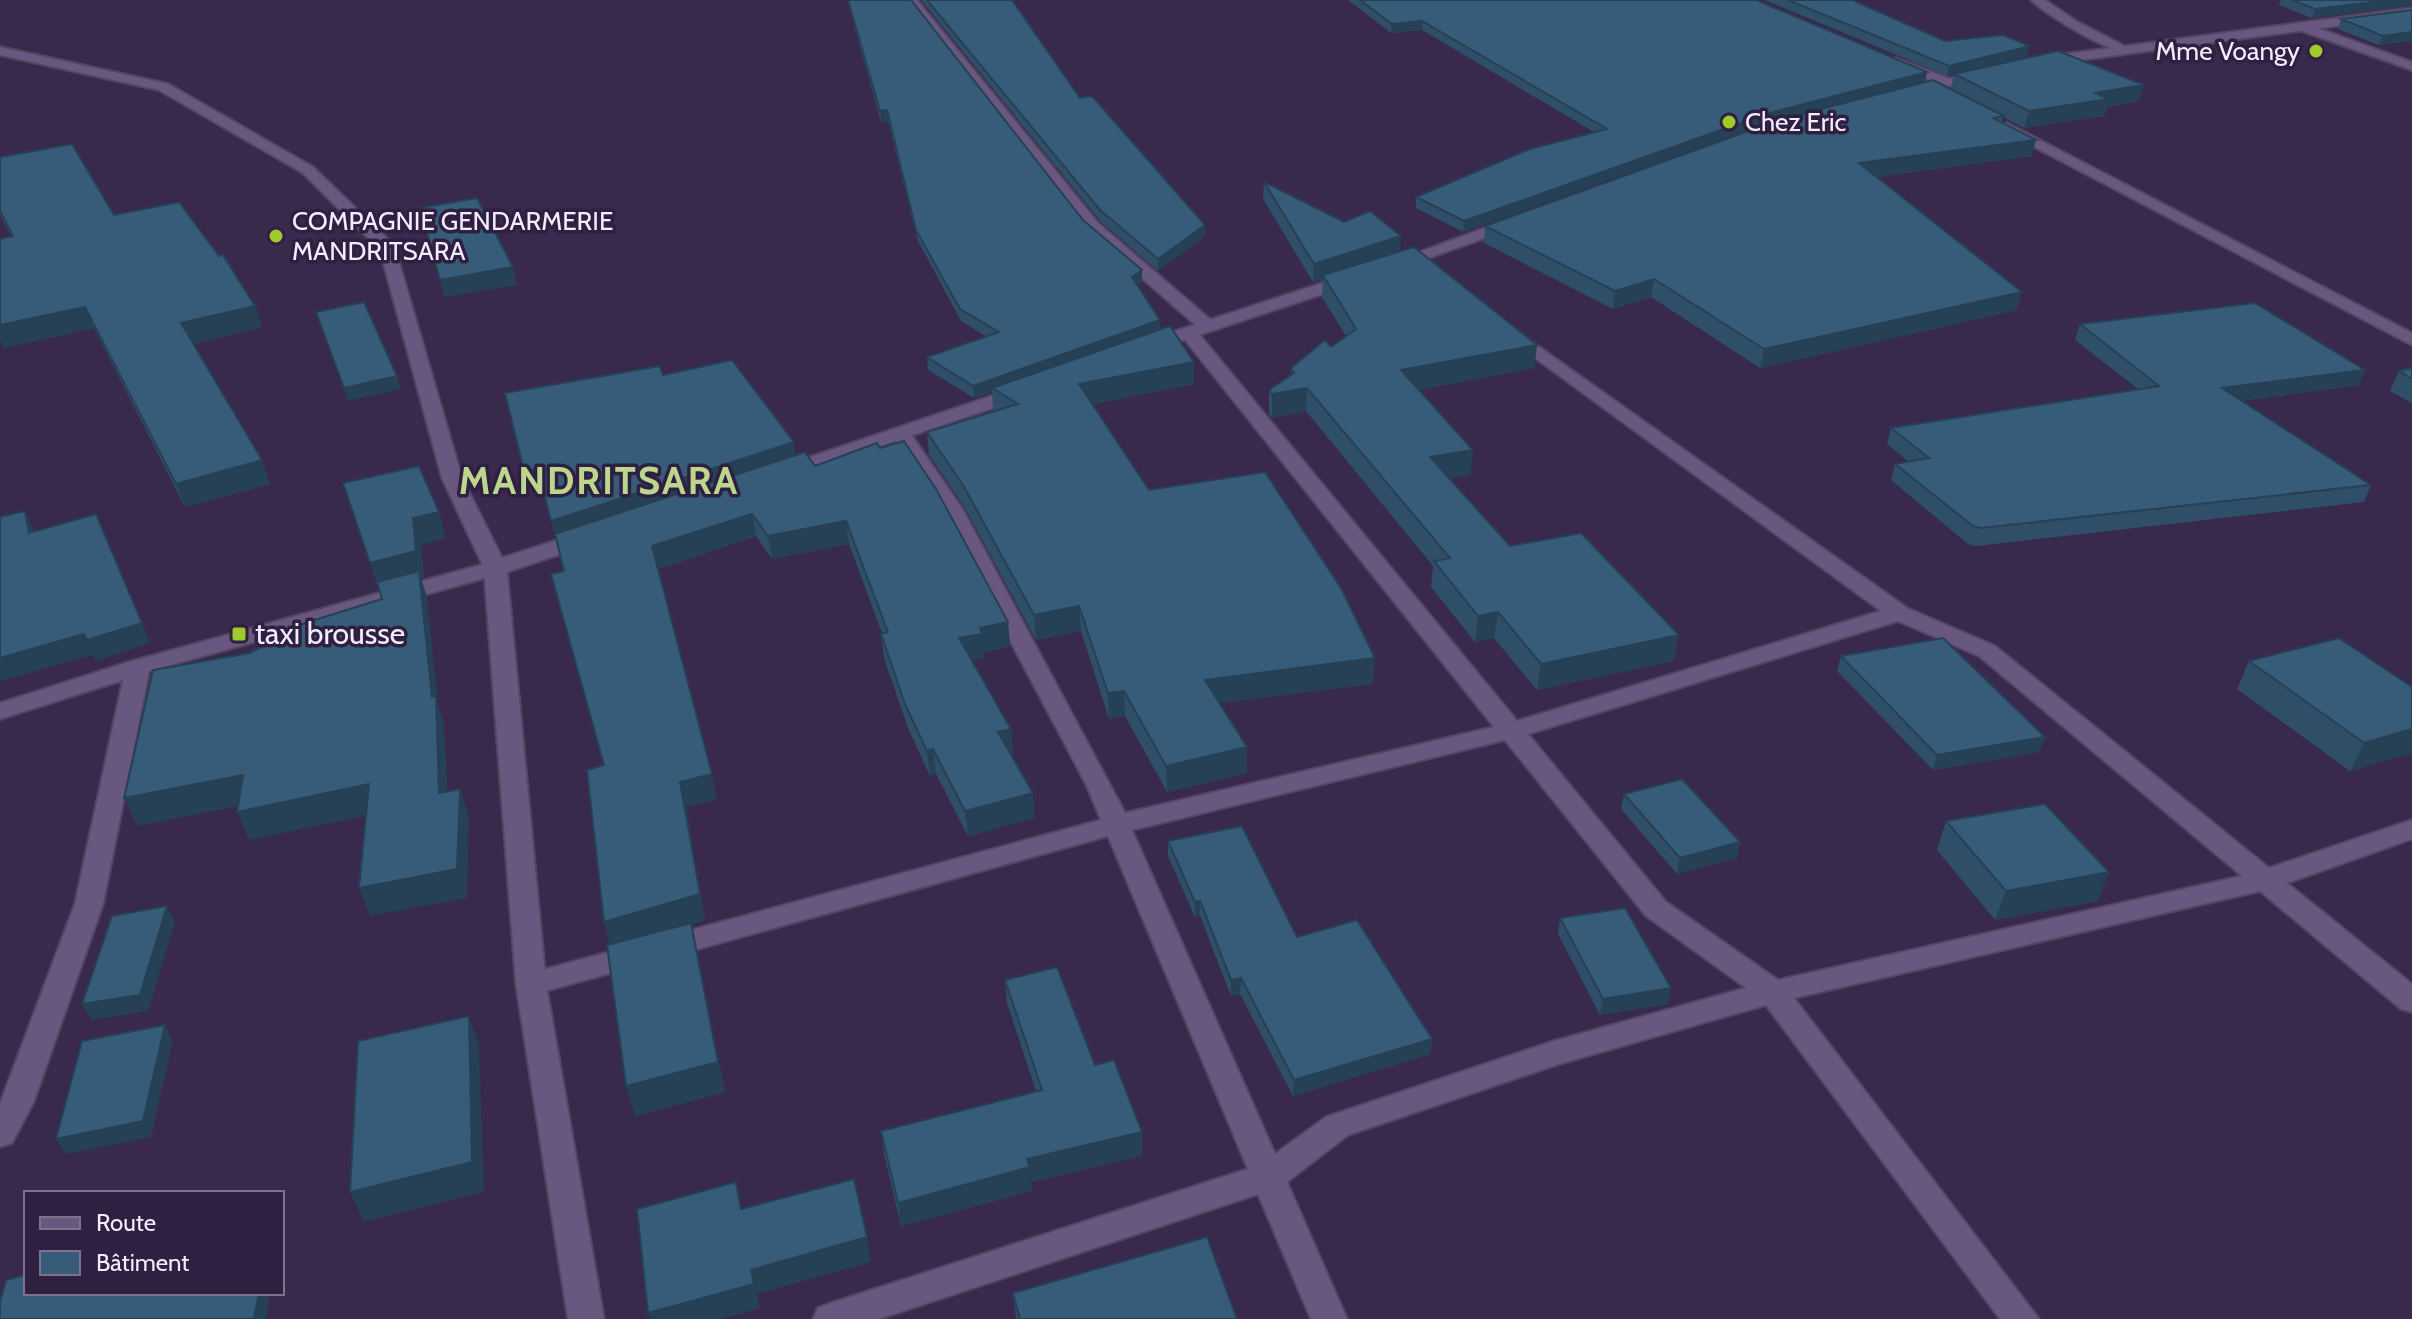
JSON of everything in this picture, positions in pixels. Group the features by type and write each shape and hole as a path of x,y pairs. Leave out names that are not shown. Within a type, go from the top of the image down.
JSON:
{"street":[{"path":"911,0 1092,226 1197,328 1656,909 1773,992 2021,1319"},
{"path":"2037,0 2072,24 2128,51"},
{"path":"2024,63 2412,12"},
{"path":"2306,28 2412,66"},
{"path":"0,51 163,87 308,170 388,249 452,478 495,568 531,984 586,1319"},
{"path":"1889,59 1938,85 1959,102"},
{"path":"1887,99 1998,70"},
{"path":"1987,116 2412,340"},
{"path":"1130,352 1416,258 1534,215"},
{"path":"1416,258 1437,275"},
{"path":"1493,319 1899,613 1987,651 2412,1001"},
{"path":"766,479 1044,383"},
{"path":"901,434 952,510 1118,824 1329,1319"},
{"path":"0,711 138,667 495,568 600,533"},
{"path":"531,984 1118,824 1513,730 1899,613"},
{"path":"0,1134 18,1101 89,904 138,667"},
{"path":"831,1319 1270,1176 1337,1126 1554,1053 1773,992 2265,880 2412,829"}],"building":[{"path":"848,0 911,0 1083,220 1142,270 1132,277 1160,320 973,386 927,357 999,332 960,309 916,230 887,110 880,111"},
{"path":"927,0 1012,0 1080,98 1092,96 1205,225 1158,259 1100,210"},
{"path":"1360,0 1756,0 1927,72 1766,114 1464,221 1416,197 1530,149 1607,129 1422,21 1392,24"},
{"path":"1788,0 1852,0 1945,41 2003,35 2030,46 1949,66"},
{"path":"2292,0 2390,0 2315,9"},
{"path":"2412,10 2412,32 2383,36 2341,19"},
{"path":"2058,51 2144,85 2095,93 2109,99 2029,111 1954,74"},
{"path":"1933,80 2004,116 1993,118 2036,140 1859,163 2022,292 1764,349 1654,279 1615,291 1485,226 1779,120"},
{"path":"72,144 114,215 179,202 219,256 223,255 255,306 181,323 262,460 176,484 85,307 0,325 0,239 13,236 0,211 0,157"},
{"path":"1264,182 1344,222 1370,211 1401,236 1314,264"},
{"path":"477,198 513,267 440,280 420,208"},
{"path":"1414,247 1537,345 1401,370 1473,450 1430,457 1510,546 1581,533 1679,635 1541,664 1498,612 1478,616 1434,561 1450,558 1307,388 1272,394 1269,390 1294,373 1291,368 1325,340 1331,347 1356,329 1323,275"},
{"path":"364,302 397,376 344,388 316,312"},
{"path":"2255,303 2365,370 2222,388 2371,485 1981,528 1973,526 1895,464 1929,458 1891,428 2159,386 2080,324"},
{"path":"1170,326 1194,362 1079,384 1149,490 1265,472 1341,588 1375,658 1205,680 1247,747 1166,766 1124,691 1108,693 1079,606 1034,615 963,485 927,432 1018,404 992,388"},
{"path":"732,360 794,442 551,521 538,468 524,471 505,393 660,366 663,375"},
{"path":"2412,368 2412,379 2399,371"},
{"path":"904,441 936,489 1008,622 980,628 982,634 959,638 1011,729 998,732 1033,793 965,811 933,749 927,751 905,704 881,634 888,632 846,521 768,536 752,514 652,546 712,774 680,782 700,894 604,922 587,770 604,765 551,574 564,571 555,534 805,452 815,466 877,443 880,448"},
{"path":"419,466 439,512 413,518 416,551 370,563 343,483"},
{"path":"25,511 29,533 96,514 142,623 87,640 84,634 0,658 0,517"},
{"path":"419,571 432,697 436,696 439,793 460,789 457,869 359,888 369,784 237,812 243,775 124,798 153,670 250,653 305,623 382,599 377,582"},
{"path":"1943,638 2045,737 1937,755 1841,656"},
{"path":"2339,638 2412,687 2412,729 2364,743 2249,661"},
{"path":"1682,779 1740,842 1680,858 1624,794"},
{"path":"2045,804 2109,872 2006,891 1946,821"},
{"path":"1242,826 1297,937 1357,920 1432,1039 1294,1080 1241,978 1231,980 1200,901 1195,902 1168,841"},
{"path":"167,906 140,995 82,1004 112,916"},
{"path":"1625,908 1671,988 1603,999 1560,918"},
{"path":"691,923 718,1062 626,1086 607,945"},
{"path":"1057,967 1095,1065 1114,1060 1142,1132 1027,1159 1030,1167 898,1203 881,1131 1042,1090 1005,980"},
{"path":"469,1016 472,1162 350,1192 358,1041"},
{"path":"165,1025 143,1121 56,1139 82,1041"},
{"path":"854,1179 867,1237 751,1270 754,1284 648,1313 637,1209 736,1182 741,1209"},
{"path":"1207,1237 1237,1319 1020,1319 1013,1293"},
{"path":"24,1276 24,1295 259,1295 254,1319 0,1319 0,1302 6,1280"}],"place":[{"name":"Mme Voangy","path":"2316,51"},
{"name":"Chez Eric","path":"1729,122"},
{"name":"COMPAGNIE GENDARMERIE MANDRITSARA","path":"276,236"},
{"name":"taxi brousse","path":"239,634"}],"district":[{"name":"MANDRITSARA","path":"599,481"}]}
